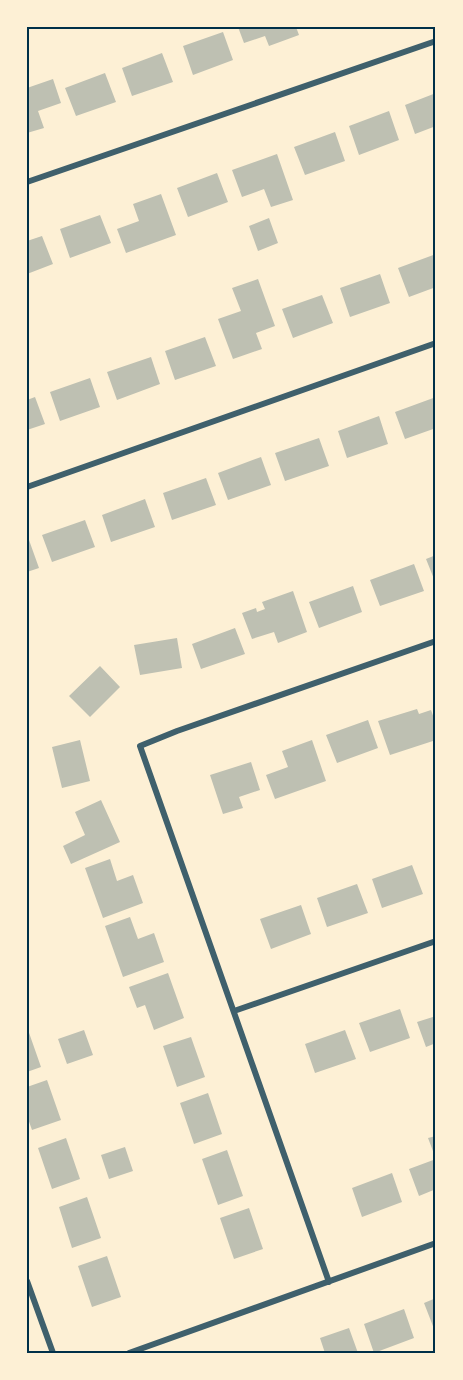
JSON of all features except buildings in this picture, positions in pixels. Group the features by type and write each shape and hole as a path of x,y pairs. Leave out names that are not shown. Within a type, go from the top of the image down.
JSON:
{"street":[{"path":"27,182 436,41"},
{"path":"27,487 436,343"},
{"path":"329,1282 140,746 177,731 436,642"},
{"path":"234,1011 436,941"},
{"path":"129,1353 436,1243"},
{"path":"27,1281 53,1353"}]}
